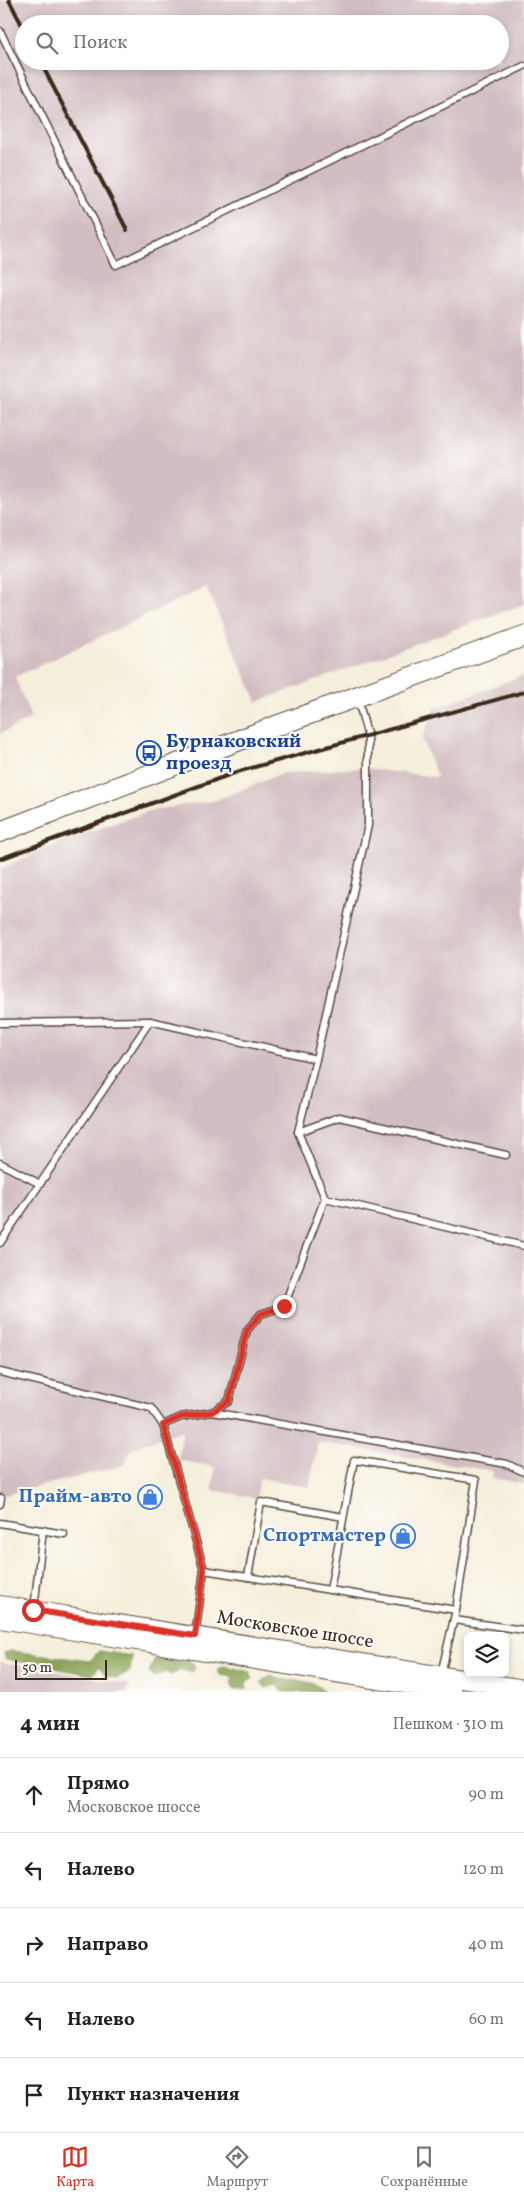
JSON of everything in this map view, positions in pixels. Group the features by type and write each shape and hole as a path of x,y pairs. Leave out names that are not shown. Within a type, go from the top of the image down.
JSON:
{"main road":[{"path":"0,832 357,696 524,636"},
{"name":"Московское шоссе","path":"0,1605 524,1688"},
{"name":"Московское шоссе","path":"0,1620 452,1692"}],"lane":[{"path":"0,31 15,61"},
{"path":"19,70 116,265 524,66"},
{"path":"212,1412 229,1401 247,1330 261,1314 284,1306 325,1198 298,1132 368,825 368,737 357,696"},
{"path":"0,1023 150,1021 316,1058"},
{"path":"0,1243 150,1021"},
{"path":"298,1132 339,1117 506,1155"},
{"path":"0,1163 40,1184"},
{"path":"325,1198 524,1246"},
{"path":"0,1372 151,1408 163,1425 204,1570 195,1636"},
{"path":"163,1425 181,1417 212,1412 507,1464 524,1472"},
{"path":"330,1590 354,1460 476,1480 456,1610 441,1675"},
{"path":"248,1577 261,1502 343,1516"},
{"path":"0,1523 64,1534"},
{"path":"33,1610 43,1530"},
{"path":"204,1570 456,1610"},
{"path":"454,1620 524,1630"}],"shaded area":[{"path":"0,0 524,0 524,604 257,702 206,587 15,677 31,718 0,734"},
{"path":"524,675 524,1484 492,1478 493,1471 318,1442 309,1487 260,1478 256,1498 212,1490 215,1467 178,1460 183,1430 131,1449 125,1465 0,1496 0,869 50,846 152,810 214,801 283,773 361,768 437,777 422,739 435,708"},
{"path":"0,1662 129,1684 128,1692 0,1692"}],"green space":[{"path":"12,1651 90,1661 99,1651 132,1656 130,1671 117,1678 106,1676 99,1666 93,1675 6,1659 4,1653"},
{"path":"155,1659 191,1662 195,1667 192,1672 181,1670 171,1675 165,1672 155,1677 149,1672"},
{"path":"224,1666 250,1672 253,1679 246,1682 247,1689 234,1690 231,1682 234,1677 220,1675 218,1669"},
{"path":"271,1675 277,1678 312,1684 324,1692 285,1692 276,1685 266,1688 261,1682"}],"railway":[{"path":"9,0 17,15"},
{"path":"45,70 127,230"},
{"path":"0,859 237,772 524,692"}],"place":[{"name":"Бурнаковский проезд","path":"149,753"},
{"name":"Прайм-авто","path":"150,1497"},
{"name":"Спортмастер","path":"403,1536"}],"route":[{"path":"33,1610 195,1636 204,1570 178,1471 163,1425 181,1417 212,1412 229,1401 247,1330 261,1314 284,1306"}]}
